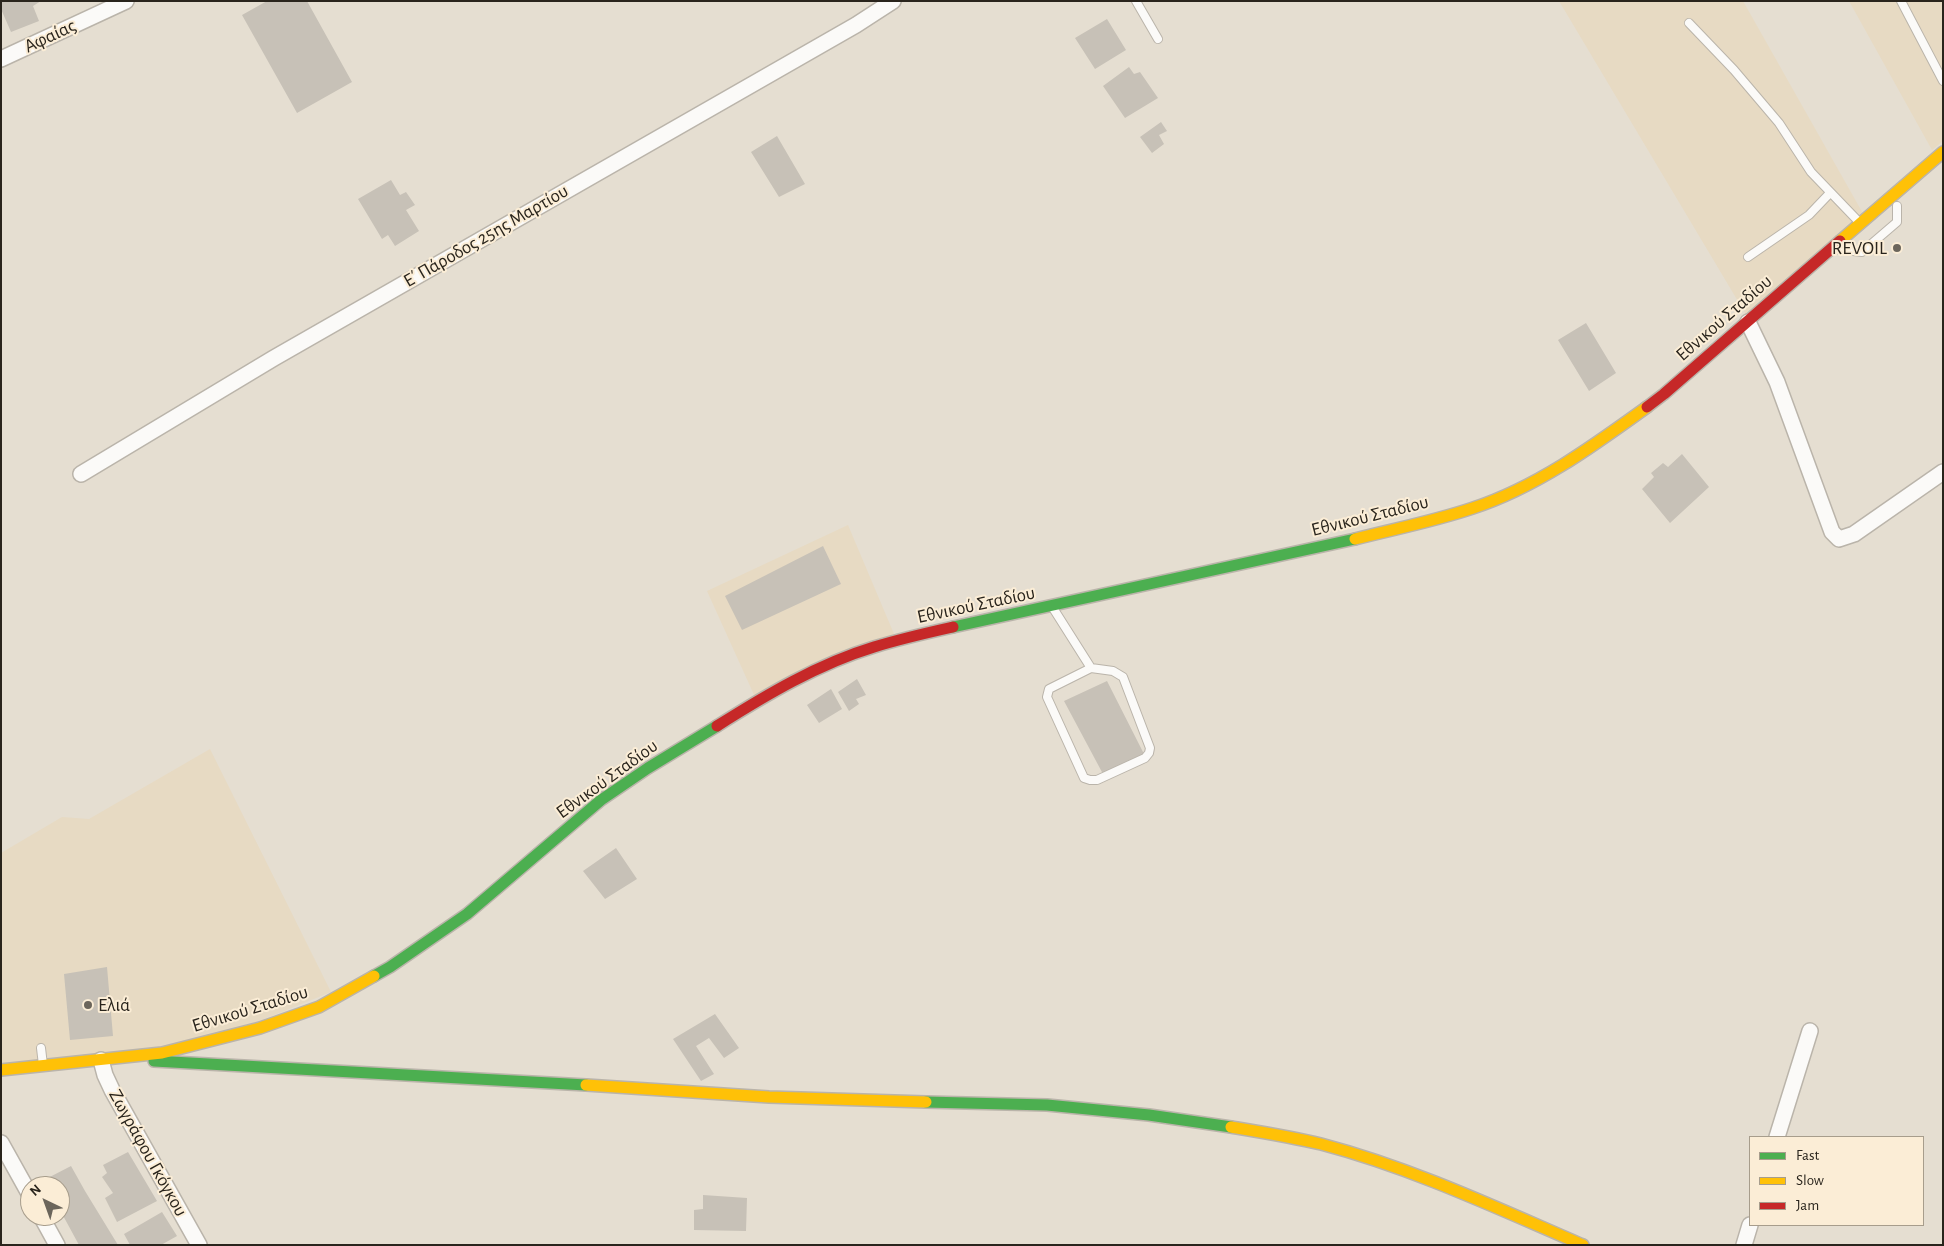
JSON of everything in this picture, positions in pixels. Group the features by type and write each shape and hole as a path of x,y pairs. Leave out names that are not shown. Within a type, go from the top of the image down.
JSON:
{"street":[{"name":"Αφαίας","path":"1,59 126,1"},
{"name":"Ε΄ Πάροδος 25ης Μαρτίου","path":"81,474 274,358 893,1"},
{"name":"Εθνικού Σταδίου","path":"1,1070 162,1053 260,1028 319,1007 354,989 426,944 467,914 601,800 648,768 758,700 829,664 873,647 921,634 1355,539 1473,508 1524,487 1598,444 1664,394 1943,152"},
{"path":"1748,322 1777,382 1832,532 1839,539 1854,534 1943,472"},
{"path":"1778,1136 1810,1031"},
{"path":"108,1059 570,1084 769,1097 1047,1105 1149,1115 1249,1130 1329,1147 1385,1164 1453,1189 1583,1245"},
{"name":"Ζωγράφου Γκόγκου","path":"108,1059 105,1075 112,1090 200,1245"},
{"path":"1,1143 20,1177"},
{"path":"47,1226 57,1245"},
{"path":"1744,1245 1750,1226"}],"lane":[{"path":"1136,1 1158,39"},
{"path":"1900,1 1943,81"},
{"path":"1689,23 1734,70 1779,123 1811,172 1860,223"},
{"path":"1748,257 1809,215 1830,193"},
{"path":"1831,249 1862,252 1896,222 1897,206"},
{"path":"1052,606 1091,668"},
{"path":"1091,668 1113,670 1123,677 1150,748 1145,758 1097,780 1084,778 1047,697 1048,689 1091,668"},
{"path":"41,1048 43,1065"}],"shaded area":[{"path":"1559,1 1743,1 1865,217 1748,318"},
{"path":"1849,1 1943,1 1943,141 1932,150"},
{"path":"848,525 897,641 755,697 707,591"},
{"path":"210,749 331,992 257,1022 161,1049 1,1064 1,853 62,817 89,819"}],"building":[{"path":"1,1 41,1 33,6 39,21 11,32 1,9"},
{"path":"267,1 307,1 352,82 297,113 242,15"},
{"path":"1107,19 1126,50 1095,69 1075,38"},
{"path":"1129,67 1134,74 1140,72 1158,98 1125,118 1103,86"},
{"path":"1161,122 1167,131 1159,135 1164,144 1152,153 1140,137"},
{"path":"777,136 805,184 779,197 751,152"},
{"path":"391,180 400,195 406,192 415,205 406,210 419,231 395,246 388,235 382,239 358,199"},
{"path":"1586,323 1616,373 1589,391 1558,340"},
{"path":"1682,454 1709,487 1670,523 1642,489 1654,477 1651,473 1663,463 1668,467"},
{"path":"823,546 841,584 742,630 725,596"},
{"path":"857,679 866,695 856,699 859,704 849,711 838,692"},
{"path":"1107,681 1144,754 1103,774 1064,701"},
{"path":"831,689 842,709 819,723 807,705"},
{"path":"616,848 637,879 605,899 583,871"},
{"name":"Ελιά","path":"107,967 113,1036 70,1040 64,974"},
{"path":"715,1014 739,1048 724,1058 709,1038 696,1046 714,1074 701,1081 673,1039"},
{"path":"128,1152 157,1201 117,1222 105,1198 113,1193 102,1177 107,1173 103,1165"},
{"path":"71,1166 118,1245 79,1245 69,1226 70,1176 52,1176"},
{"path":"703,1195 747,1198 746,1231 694,1230 694,1210 703,1209"},
{"path":"162,1212 177,1236 161,1245 130,1245 124,1234"}],"traffic: fast":[{"path":"953,627 1355,539"},
{"path":"374,976 467,914 601,800 648,768 717,726"},
{"path":"154,1061 586,1085"},
{"path":"926,1102 1047,1105 1149,1115 1231,1127"}],"traffic: slow":[{"path":"1840,241 1943,152"},
{"path":"1355,539 1444,517 1473,508 1520,489 1564,464 1647,407"},
{"path":"1,1070 162,1053 260,1028 319,1007 374,976"},
{"path":"586,1085 769,1097 926,1102"},
{"path":"1231,1127 1321,1144 1388,1165 1486,1203 1583,1245"}],"traffic: jam":[{"path":"1647,407 1840,241"},
{"path":"717,726 773,692 833,662 884,644 953,627"}],"place":[{"name":"REVOIL","path":"1897,248"},
{"name":"Ελιά","path":"88,1005"}]}
